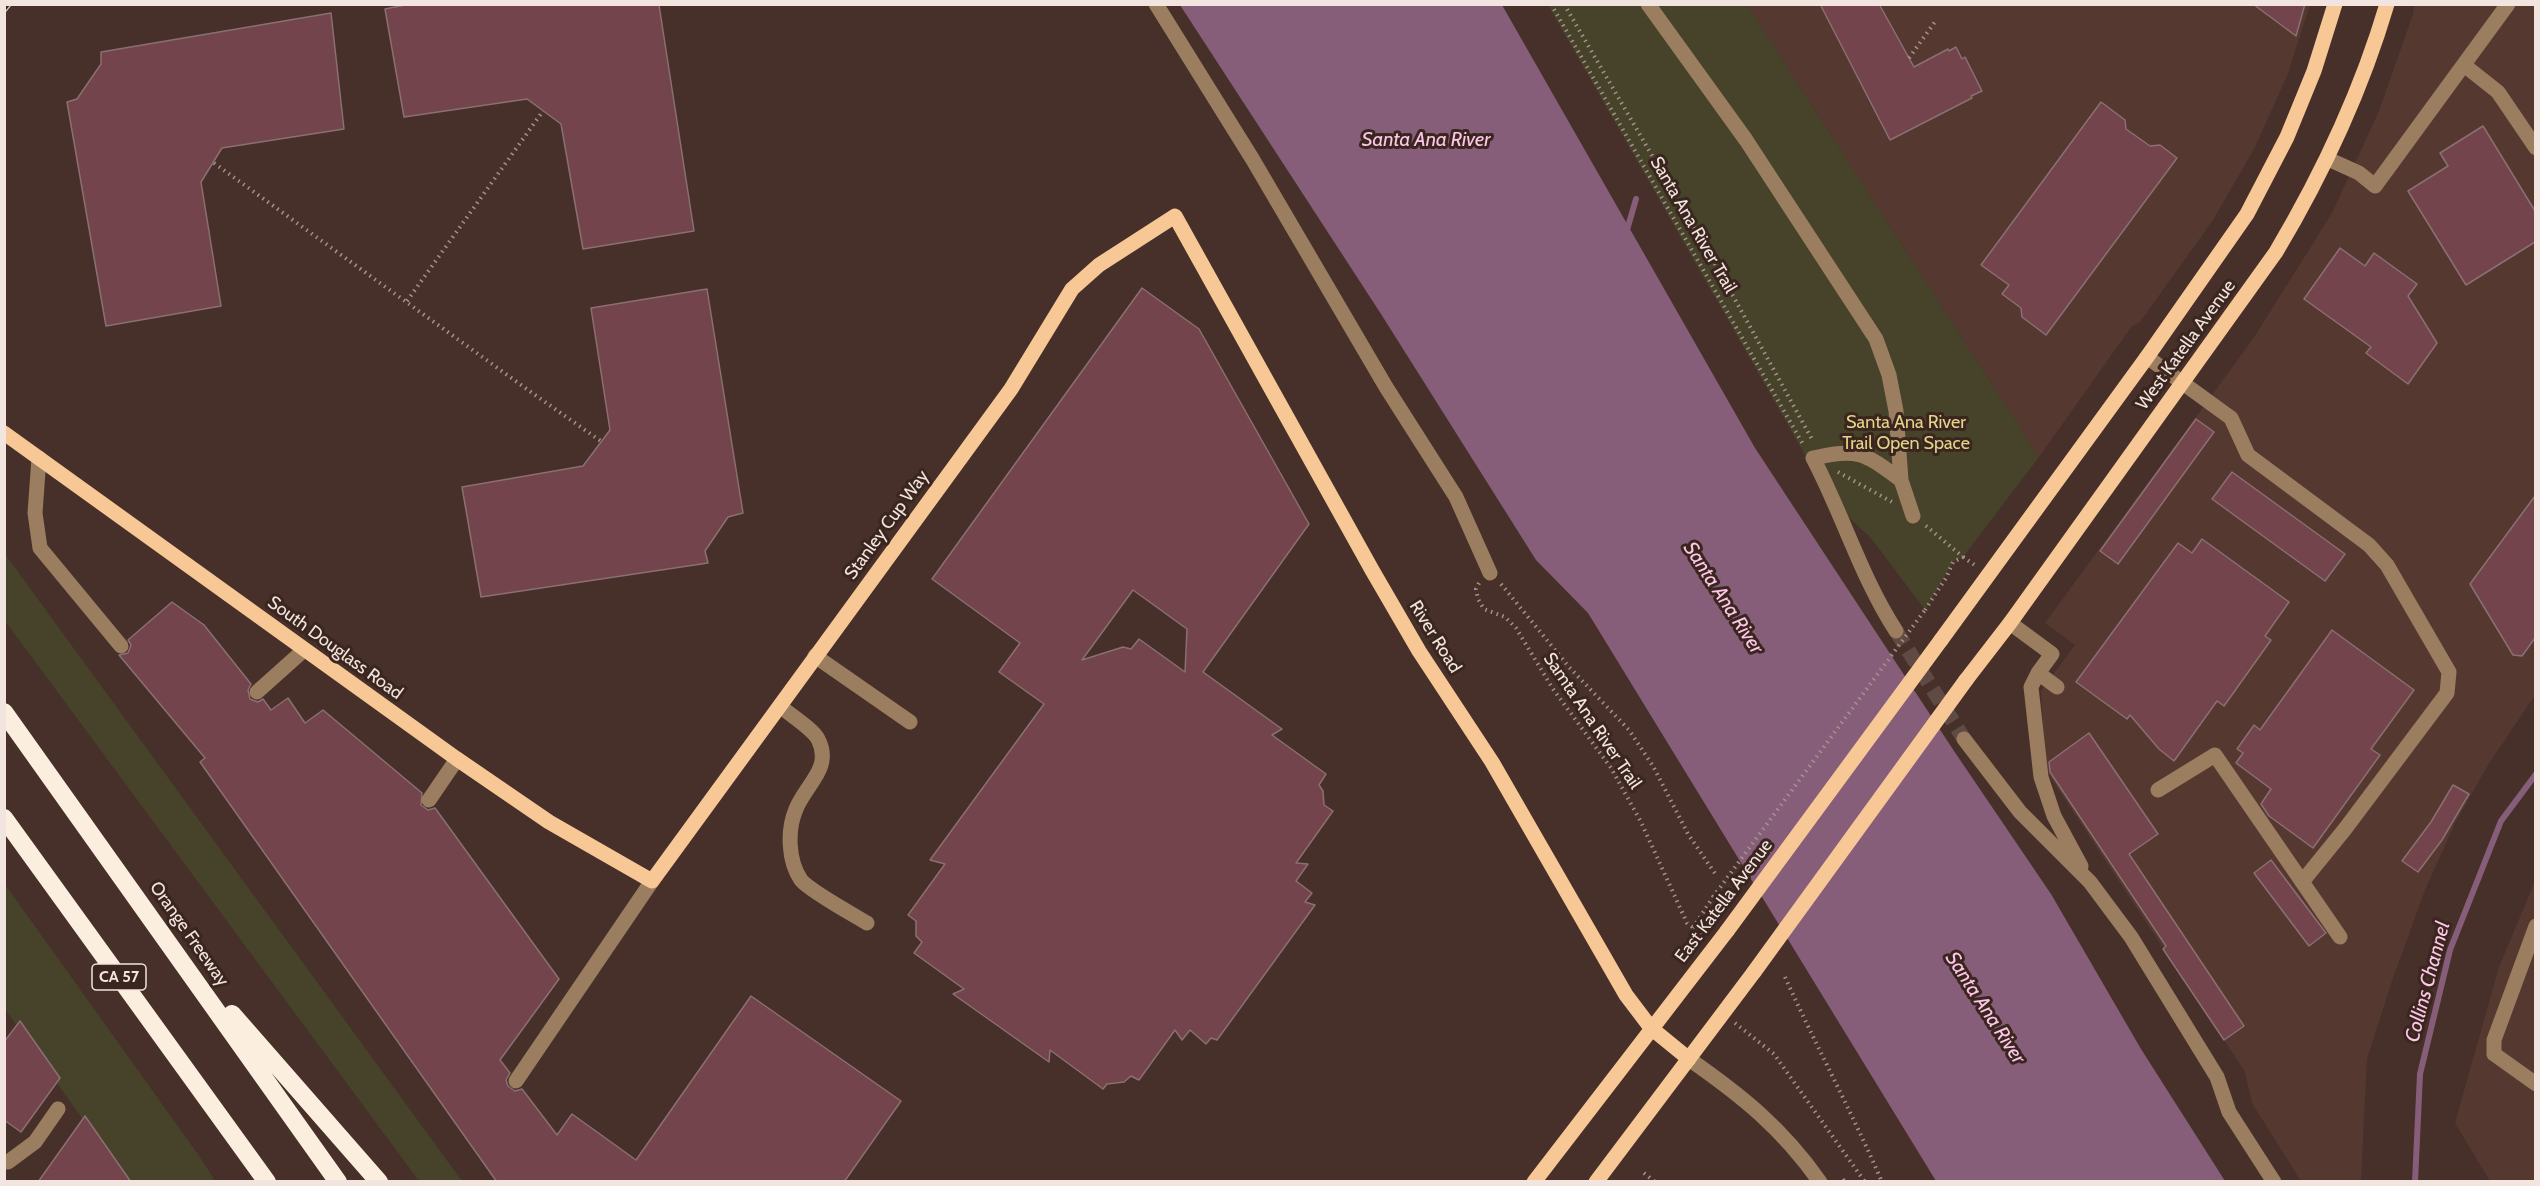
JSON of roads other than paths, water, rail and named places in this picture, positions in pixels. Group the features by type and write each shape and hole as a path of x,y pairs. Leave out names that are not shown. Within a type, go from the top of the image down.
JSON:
{"highway":[{"name":"Orange Freeway","path":"4,712 338,1182"},
{"name":"CA 57","path":"4,818 267,1182"},
{"path":"165,937 379,1182"},
{"path":"234,1136 254,1182"}],"main road":[{"name":"West Katella Avenue","path":"1941,640 2220,254 2268,174 2301,105 2336,4"},
{"name":"West Katella Avenue","path":"1689,1059 2010,623 2263,273 2304,205 2328,159 2362,78 2387,4"},
{"name":"Stanley Cup Way","path":"652,881 1011,389 1072,289 1099,265 1175,216"},
{"name":"River Road","path":"1175,216 1377,580 1419,651 1492,762 1626,995 1651,1028 1689,1059"},
{"name":"South Douglass Road","path":"4,433 457,759 549,822 652,881"},
{"name":"East Katella Avenue","path":"1534,1182 1727,931 1941,640"},
{"path":"1596,1182 1689,1059"}],"lane":[{"path":"1156,4 1253,160 1386,387 1456,497 1490,573"},
{"path":"1648,4 1746,140 1876,339 1889,375 1896,411 1901,480 1913,516"},
{"path":"2328,159 2360,173 2374,186 2508,4"},
{"path":"2464,65 2498,92 2535,148"},
{"path":"2147,357 2231,418 2247,454 2369,545 2387,565 2449,672 2447,693 2345,829 2302,882"},
{"path":"1896,631 1880,605 1813,458 1843,452 1869,457 1901,480"},
{"path":"39,458 35,513 40,548 122,646"},
{"path":"2010,623 2052,654 2031,687 2041,777 2054,816 2090,882 2131,937 2217,1077 2229,1112 2274,1182"},
{"path":"257,692 304,651"},
{"path":"815,656 910,722"},
{"path":"2038,673 2057,687"},
{"path":"780,706 817,737 822,752 821,770 796,809 790,837 791,858 802,881 867,923"},
{"path":"1964,739 2020,812 2090,882"},
{"path":"2158,790 2215,755 2340,937"},
{"path":"429,800 457,759"},
{"path":"516,1081 652,881"},
{"path":"2532,1081 2494,1054 2494,1040 2535,926"},
{"path":"1689,1059 1769,1120 1792,1143 1820,1182"},
{"path":"6,1163 35,1142 58,1109"}],"water":[{"name":"Santa Ana River","path":"1180,5 1502,5 1755,448 2051,894 2141,1049 2225,1181 1936,1181 1588,613 1536,560 1381,314"}],"waterway":[{"path":"1627,230 1636,199"},
{"name":"Collins Channel","path":"2415,1182 2420,1074 2450,950 2501,821 2536,774"}],"tunnel":[{"path":"1896,631 1964,739"}],"railway":[{"path":"4,9 8,4"}],"park label":[{"name":"Santa Ana River Trail Open Space","path":"1906,433"}]}
